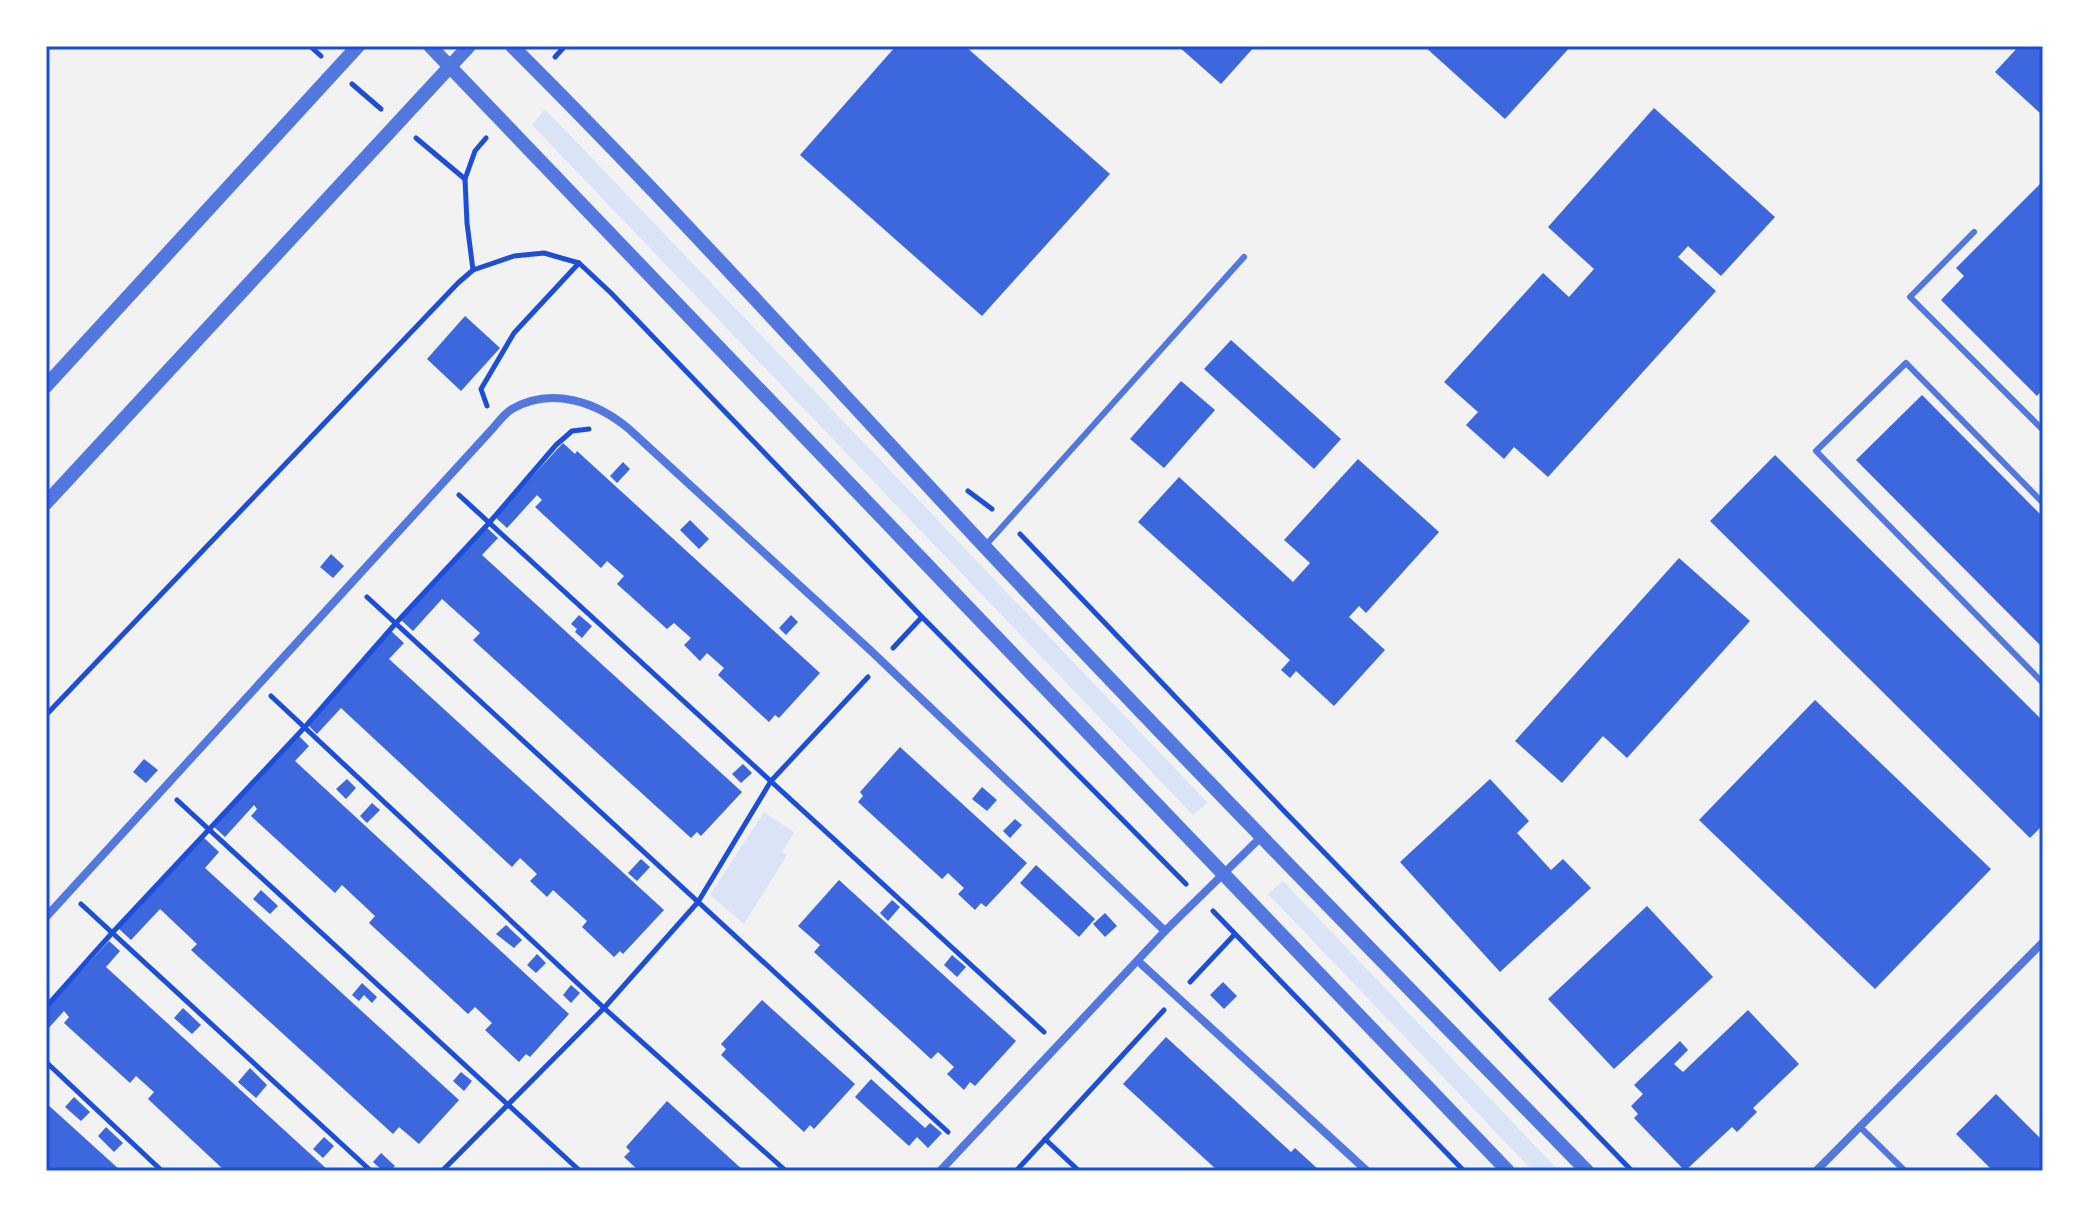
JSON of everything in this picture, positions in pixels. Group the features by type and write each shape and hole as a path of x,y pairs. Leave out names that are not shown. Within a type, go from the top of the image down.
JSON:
{"street":[{"path":"46,386 358,46"},
{"path":"430,46 1508,1171"},
{"path":"46,503 469,46"},
{"path":"512,46 1262,836 1587,1171"},
{"path":"46,917 494,427 511,410 532,401 547,399 584,401 614,416 881,661 1165,931"},
{"path":"940,1171 1165,931 1262,836"},
{"path":"1816,1171 2043,942"},
{"path":"1138,961 1367,1171"}],"lane":[{"path":"1974,232 1910,297 2043,430"},
{"path":"985,546 1244,257"},
{"path":"2043,503 1906,363 1816,451 2043,683"},
{"path":"1860,1127 1905,1171"}],"path":[{"path":"465,179 473,270"},
{"path":"46,715 473,270 529,253 544,253 579,263 1464,1171"},
{"path":"494,427 481,389 514,333 579,263"},
{"path":"46,1007 304,728 556,445 572,431 587,428 599,435"},
{"path":"444,481 1058,1045"},
{"path":"958,483 1007,521 1632,1171"},
{"path":"352,583 963,1146"},
{"path":"442,1171 604,1008 698,902 771,781 922,617"},
{"path":"259,684 604,1008 786,1171"},
{"path":"164,788 580,1171"},
{"path":"68,893 371,1171"},
{"path":"1016,1171 1235,934"},
{"path":"46,1062 162,1171"},
{"path":"1045,1139 1079,1171"}],"shaded area":[{"path":"545,109 1207,803 1193,815 532,125"},
{"path":"764,812 794,832 782,852 787,855 744,924 710,895"},
{"path":"1283,881 1559,1171 1533,1171 1268,894"}],"building":[{"path":"896,46 965,46 1110,174 982,316 800,155"},
{"path":"1178,46 1255,46 1221,84"},
{"path":"1424,46 1571,46 1505,119"},
{"path":"2019,46 2043,46 2041,114 1995,72"},
{"path":"1654,108 1775,217 1721,276 1688,246 1678,257 1716,291 1548,477 1514,447 1504,459 1466,425 1478,412 1444,382 1543,273 1569,297 1594,269 1548,227"},
{"path":"2043,181 2043,389 2037,396 1941,300 1964,276 1956,268"},
{"path":"465,316 500,348 461,391 427,359"},
{"path":"1231,340 1341,439 1314,469 1204,369"},
{"path":"1181,381 1215,410 1164,468 1130,439"},
{"path":"1922,395 2043,517 2043,648 1856,460"},
{"path":"563,443 575,454 577,451 820,673 779,718 775,715 769,722 718,675 724,668 707,653 700,661 684,645 691,638 674,623 667,629 617,584 624,576 607,561 601,568 535,507 542,500 537,495 507,528 495,517"},
{"path":"1775,455 2043,721 2043,825 2030,838 1710,521"},
{"path":"1358,459 1439,532 1366,613 1359,606 1349,617 1385,650 1334,706 1296,671 1290,678 1281,670 1290,660 1138,522 1179,477 1293,582 1310,563 1284,540"},
{"path":"623,462 630,469 617,483 610,476"},
{"path":"690,520 709,539 699,549 680,530"},
{"path":"485,526 498,538 482,555 742,792 701,836 697,832 691,838 473,640 480,633 442,599 413,631 400,619"},
{"path":"331,554 344,566 333,578 320,567"},
{"path":"1679,558 1750,621 1627,758 1603,736 1562,783 1515,741"},
{"path":"579,615 592,626 582,638 571,624"},
{"path":"791,615 798,622 786,635 779,628"},
{"path":"391,631 404,643 389,659 664,910 623,954 620,951 614,957 582,927 587,921 553,890 547,897 530,881 537,874 520,858 512,867 341,708 317,734 306,723"},
{"path":"1815,700 1991,869 1875,989 1699,820"},
{"path":"297,734 309,746 295,761 569,1014 530,1057 526,1054 519,1062 485,1030 492,1023 475,1007 468,1014 369,923 375,916 342,885 335,893 251,816 257,809 254,805 225,837 213,826"},
{"path":"900,747 1027,863 986,907 981,903 975,910 958,894 964,888 948,873 942,879 858,802 863,796 860,792"},
{"path":"144,759 158,770 146,783 133,772"},
{"path":"743,764 752,773 741,783 732,774"},
{"path":"347,779 356,788 346,799 336,789"},
{"path":"1490,779 1529,821 1517,833 1551,870 1563,859 1591,888 1500,972 1400,862"},
{"path":"982,787 997,800 987,811 972,799"},
{"path":"372,803 380,810 367,823 360,816"},
{"path":"1015,819 1022,825 1010,838 1003,831"},
{"path":"202,836 219,852 205,868 459,1100 419,1144 399,1127 393,1134 191,950 197,944 160,909 131,940 118,928"},
{"path":"641,859 650,867 637,881 628,873"},
{"path":"1036,865 1095,919 1079,937 1020,883"},
{"path":"839,880 1016,1041 975,1086 970,1082 964,1090 947,1074 954,1067 938,1052 931,1059 814,952 820,945 798,926"},
{"path":"261,890 278,906 270,914 253,899"},
{"path":"892,900 900,907 888,921 880,913"},
{"path":"1647,906 1713,977 1614,1069 1548,999"},
{"path":"1105,913 1117,926 1105,937 1093,924"},
{"path":"506,925 522,940 514,948 496,934"},
{"path":"109,941 120,951 106,967 329,1171 242,1171 239,1168 225,1171 148,1099 154,1092 136,1076 130,1083 64,1023 69,1017 64,1011 46,1031 46,1009"},
{"path":"537,954 546,963 536,973 527,965"},
{"path":"952,955 966,967 957,977 944,965"},
{"path":"1223,982 1237,996 1224,1009 1210,995"},
{"path":"362,983 377,997 372,1003 364,995 359,1001 352,995"},
{"path":"571,985 580,993 571,1003 563,995"},
{"path":"762,1000 855,1084 814,1129 810,1125 804,1132 721,1055 726,1049 721,1044"},
{"path":"183,1008 201,1025 192,1034 174,1018"},
{"path":"1748,1010 1799,1064 1753,1108 1757,1112 1737,1132 1732,1127 1685,1171 1634,1118 1638,1114 1631,1106 1643,1094 1634,1085 1680,1041 1688,1050 1674,1064 1683,1072"},
{"path":"1166,1037 1291,1152 1295,1148 1320,1171 1218,1171 1123,1084"},
{"path":"250,1068 267,1085 256,1098 238,1082"},
{"path":"461,1072 472,1081 464,1091 453,1081"},
{"path":"871,1079 925,1128 930,1123 942,1133 928,1148 917,1137 909,1146 855,1097"},
{"path":"1996,1094 2043,1141 2043,1171 1993,1171 1956,1134"},
{"path":"74,1097 90,1112 81,1121 65,1107"},
{"path":"667,1101 744,1171 639,1171 624,1157 630,1151 626,1147"},
{"path":"46,1103 121,1171 46,1171"},
{"path":"106,1127 123,1143 114,1152 98,1136"},
{"path":"324,1137 334,1146 323,1158 313,1149"},
{"path":"381,1153 395,1166 390,1171 383,1171 373,1162"}]}
